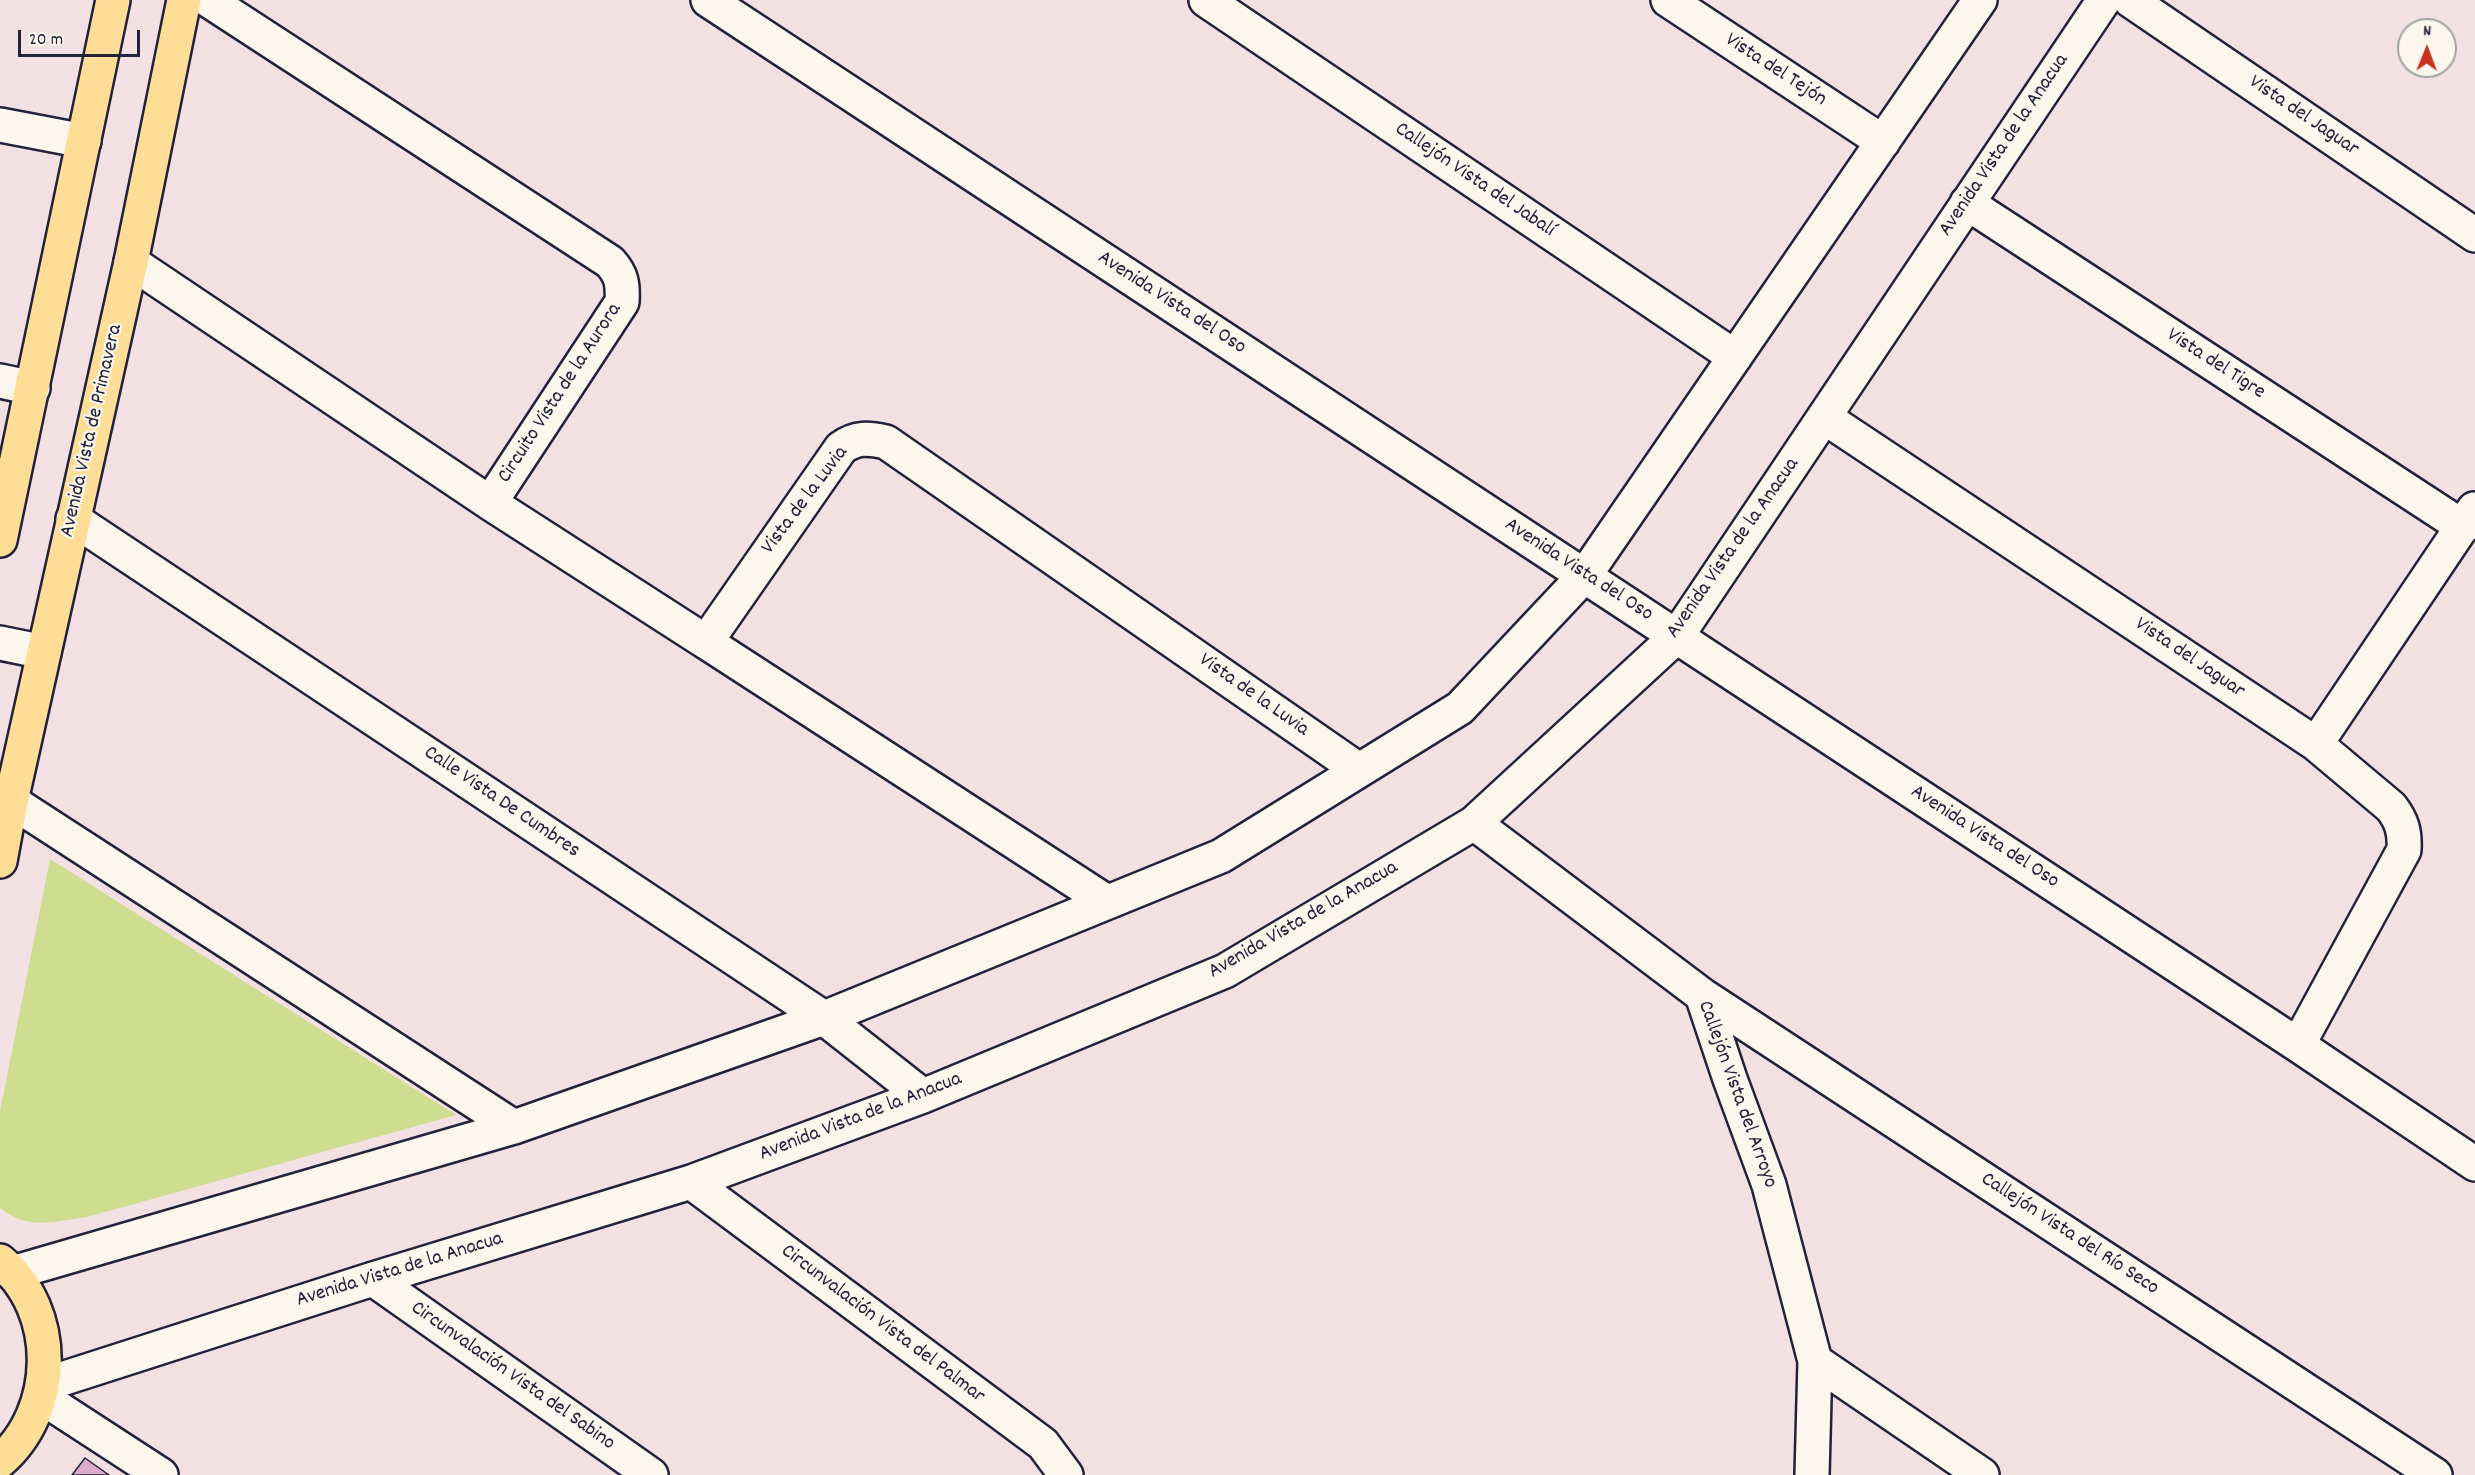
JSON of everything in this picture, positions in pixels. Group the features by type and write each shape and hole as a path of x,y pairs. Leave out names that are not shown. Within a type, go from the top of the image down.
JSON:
{"main road":[{"path":"0,540 113,0"},
{"name":"Avenida Vista de Primavera","path":"0,861 11,801 131,262 184,0"},
{"path":"0,1461 23,1436 42,1391 45,1357 39,1320 27,1294 6,1267"}],"street":[{"name":"Circuito Vista de la Aurora","path":"131,262 490,503 622,302 623,284 618,271 610,262 208,0"},
{"name":"Avenida Vista del Oso","path":"708,0 1585,575 2475,1164"},
{"name":"Vista del Tejón","path":"1668,0 1883,142"},
{"path":"6,1267 514,1127 824,1018 1221,856 1460,708 1585,575 1980,0"},
{"name":"Avenida Vista de la Anacua","path":"42,1391 373,1279 691,1182 923,1096 1225,971 1474,823 1677,636 2104,0"},
{"name":"Vista del Jaguar","path":"2130,0 2475,235"},
{"name":"Callejón Vista del Jabalí","path":"1224,5 1735,357"},
{"path":"0,124 84,141"},
{"name":"Vista del Tigre","path":"1967,203 2469,517"},
{"path":"0,381 33,388"},
{"name":"Vista del Jaguar","path":"1824,417 2316,744 2391,807 2400,819 2405,838 2404,850 2298,1045"},
{"name":"Vista de la Luvia","path":"706,642 841,448 852,440 868,438 886,442 1359,770"},
{"path":"490,503 1107,902"},
{"path":"2316,744 2469,517"},
{"name":"Calle Vista De Cumbres","path":"73,519 824,1018 923,1096"},
{"path":"0,644 44,652"},
{"path":"11,801 514,1127"},
{"name":"Callejón Vista del Arroyo","path":"1474,823 1702,995 1769,1185 1815,1361 1812,1475"},
{"name":"Callejón Vista del Río Seco","path":"1702,995 2434,1475"},
{"name":"Circunvalación Vista del Palmar","path":"691,1182 1043,1444 1066,1475"},
{"name":"Circunvalación Vista del Sabino","path":"373,1279 651,1475"},
{"path":"1815,1361 1982,1475"},
{"path":"42,1391 161,1475"}],"green space":[{"path":"50,859 456,1115 87,1217 42,1223 21,1220 10,1215 0,1208 0,1112"}],"building":[{"path":"85,1458 109,1475 72,1475"}]}
